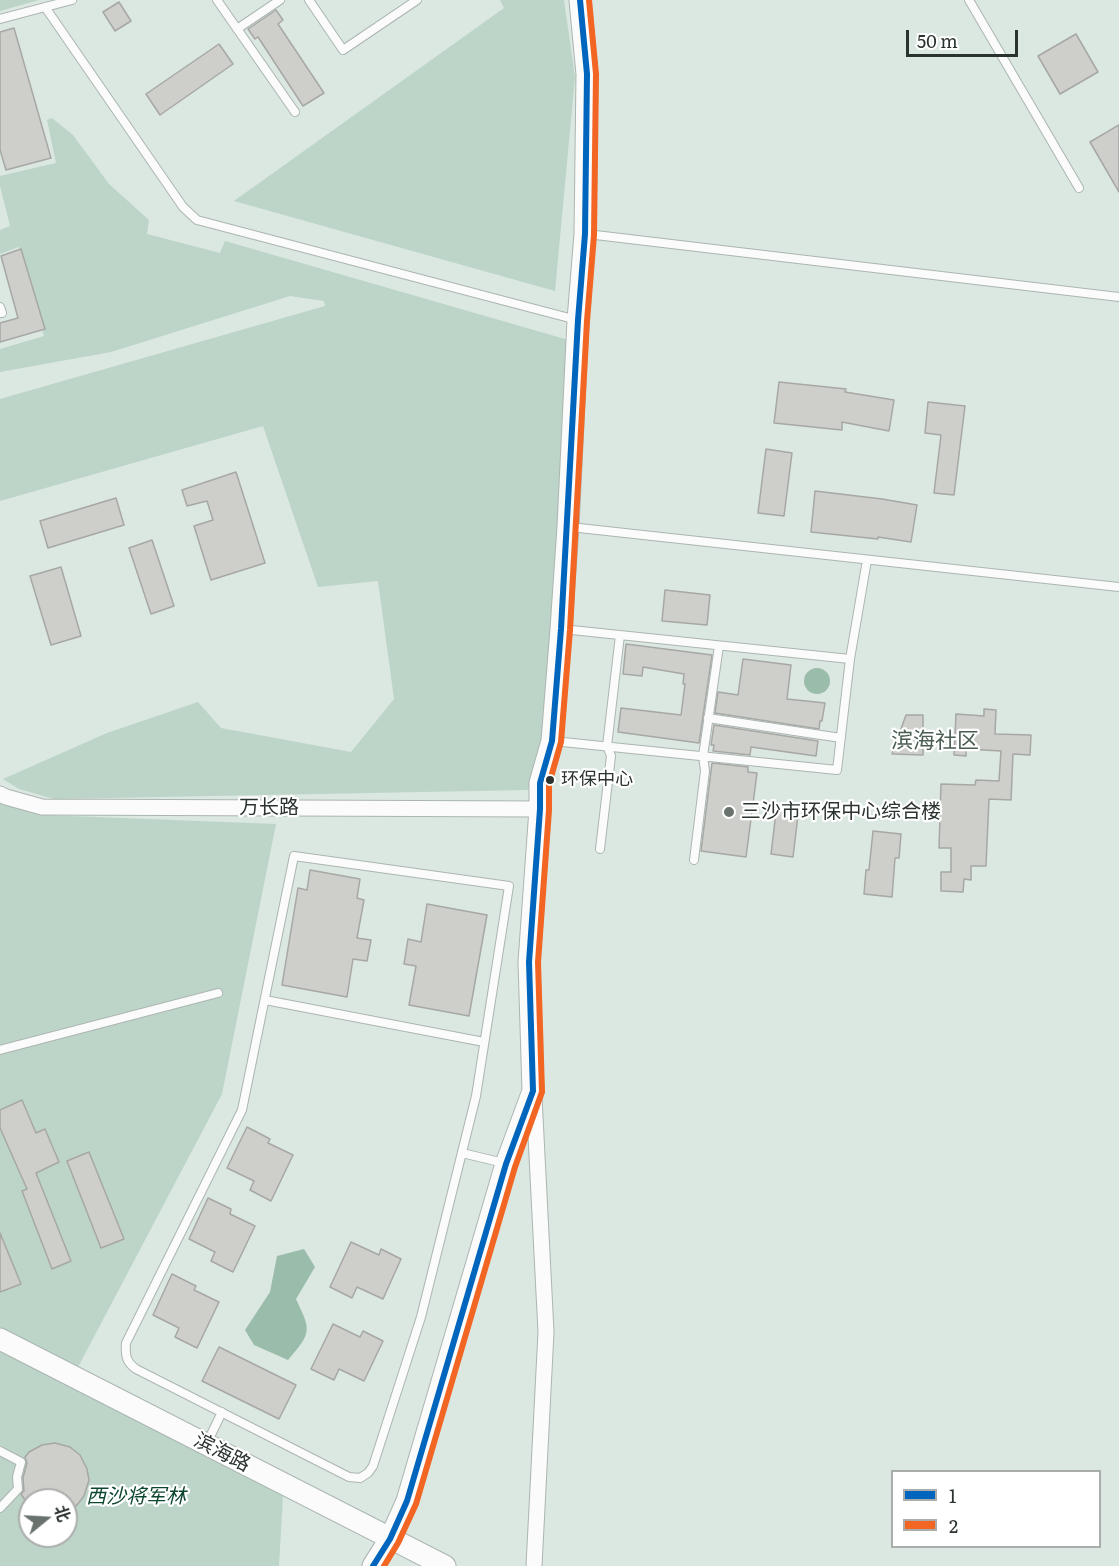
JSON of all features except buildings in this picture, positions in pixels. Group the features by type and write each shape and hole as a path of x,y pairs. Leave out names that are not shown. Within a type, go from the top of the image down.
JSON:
{"street":[{"path":"534,1566 546,1332 533,1091 529,962 540,783 552,741 561,629 585,234 587,74 580,0"},
{"name":"万长路","path":"0,794 42,807 540,810"},
{"path":"373,1566 390,1539 407,1501 506,1164 533,1091"},
{"name":"滨海路","path":"0,1340 445,1566"}],"lane":[{"path":"0,19 72,0"},
{"path":"217,0 295,112"},
{"path":"237,30 280,0"},
{"path":"309,0 343,50 417,0"},
{"path":"969,0 1079,188"},
{"path":"45,7 183,207 197,220 578,320"},
{"path":"585,234 1119,297"},
{"path":"0,307 2,313 0,313"},
{"path":"568,527 1119,587"},
{"path":"552,741 837,771 850,659 867,560"},
{"path":"561,629 850,659"},
{"path":"600,849 611,756 607,746 620,635"},
{"path":"694,860 705,771 703,756 719,645"},
{"path":"708,718 841,738"},
{"path":"294,856 509,886 484,1042 476,1096 421,1317 373,1466 368,1473 360,1478 349,1477 128,1363 125,1354 126,1343 242,1110 294,856"},
{"path":"0,1050 218,993"},
{"path":"265,1000 484,1042"},
{"path":"462,1153 506,1164"},
{"path":"206,1444 222,1412"},
{"path":"0,1451 21,1462 17,1477 18,1489 0,1508"}],"green space":[{"path":"0,0 39,0 0,11"},
{"path":"500,0 564,0 575,77 555,291 234,201 504,8"},
{"path":"52,118 73,135 109,184 149,220 147,234 220,253 225,241 572,341 540,783 527,790 54,799 19,789 3,779 107,733 198,702 221,728 351,752 394,699 378,581 318,587 263,426 0,501 0,399 325,306 324,301 290,296 111,352 0,372 0,349 44,336 19,247 0,254 0,230 10,226 0,186 0,176 56,163 47,120"},
{"path":"0,802 45,815 276,824 222,1094 77,1369 0,1328"},
{"name":"西沙将军林","path":"0,1351 283,1495 279,1566 0,1566"}],"shaded area":[{"path":"817,668 826,672 830,681 826,690 817,694 808,690 804,681 808,672"},
{"path":"304,1249 315,1267 296,1299 307,1331 288,1360 254,1345 245,1330 270,1292 277,1256"}],"transit line":[{"name":"1","path":"373,1566 390,1539 407,1501 506,1164 533,1091 529,962 540,783 552,741 561,629 585,234 587,74 580,0"},
{"name":"2","path":"384,1566 398,1543 416,1504 515,1167 542,1092 538,962 549,784 561,742 570,630 594,235 596,74 589,0"}],"place":[{"name":"环保中心","path":"550,780"},
{"name":"三沙市环保中心综合楼","path":"729,812"}],"district":[{"name":"滨海社区","path":"935,742"}]}
